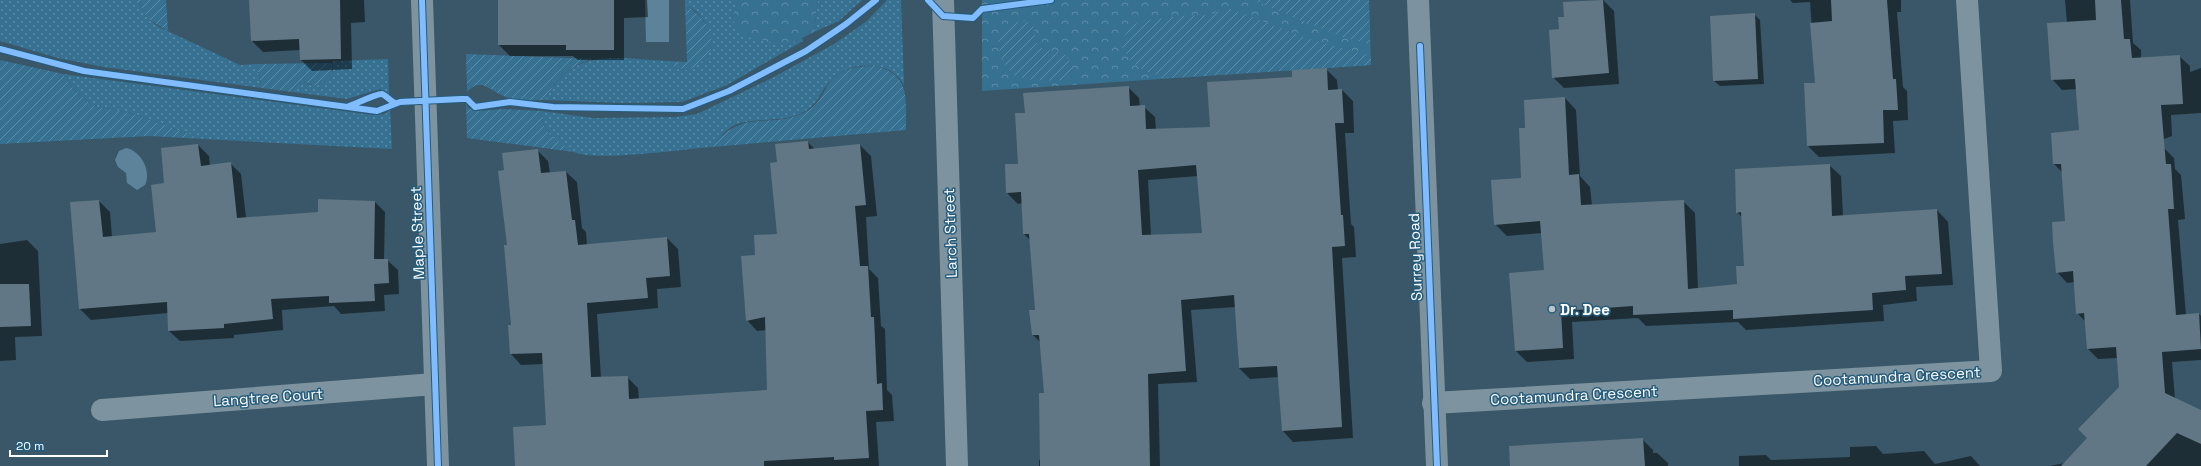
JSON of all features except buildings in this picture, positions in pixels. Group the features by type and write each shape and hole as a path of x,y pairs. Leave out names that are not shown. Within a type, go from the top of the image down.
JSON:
{"main road":[{"name":"Surrey Road","path":"1418,0 1436,466"}],"street":[{"name":"Maple Street","path":"422,0 438,466"},
{"name":"Larch Street","path":"943,0 957,466"},
{"name":"Cootamundra Crescent","path":"1433,403 1991,371 1967,0"},
{"name":"Langtree Court","path":"102,410 434,384"}],"green space":[{"path":"0,0 137,0 148,19 159,27 240,65 256,64 262,88 104,67 58,58 0,41"},
{"path":"137,0 166,0 168,31 148,19"},
{"path":"685,0 738,0 732,19 786,46 802,38 803,41 727,85 682,102 623,103 545,100 556,82 569,70 583,63 598,59 614,58 669,61 675,68 689,70 707,58 711,47 705,22 696,11 685,5"},
{"path":"738,0 818,0 814,32 786,46 744,36 732,19"},
{"path":"818,0 862,0 839,21 814,32"},
{"path":"887,0 901,0 904,85 898,77 881,67 853,67 836,75 826,86 813,105 804,112 782,119 752,121 737,124 726,131 712,147 641,154 601,156 586,155 574,152 562,146 551,136 544,124 542,111 593,118 676,117 697,114 772,78 834,44 867,21"},
{"path":"982,0 1369,0 1371,65 982,91"},
{"path":"1252,0 1369,0 1370,44 1342,37"},
{"path":"685,5 698,14 703,20 708,27 712,41 711,49 706,59 689,70 675,68 669,61 687,62"},
{"path":"1229,8 1306,38 1371,56 1371,65 1171,78 1154,74 1140,68 1129,58 1120,42 1130,28 1140,21 1181,16 1208,15"},
{"path":"1027,21 1034,27 1037,43 1041,47 1056,51 1066,56 1074,73 1068,78 1060,81 1031,80 1015,76 1010,72 1002,59 998,44 1001,30 1006,25 1014,22"},
{"path":"466,54 593,59 585,61 564,74 545,100 525,100 506,97 482,85 472,87 467,92"},
{"path":"388,59 389,95 380,89 347,99 292,92 297,83 303,82 311,85 333,71 333,61"},
{"path":"0,60 63,74 72,87 92,106 131,113 203,139 149,136 0,144"},
{"path":"333,63 331,77 317,86 303,82 297,83 292,92 262,88 256,64"},
{"path":"876,66 888,70 901,82 906,99 906,130 712,147 724,134 735,127 759,121 783,119 796,116 809,110 816,105 829,83 838,74 857,67"},
{"path":"63,74 373,115 385,114 390,109 392,149 203,139 131,113 92,106 72,87"},
{"path":"466,103 468,108 477,111 504,109 542,111 542,118 547,130 556,140 574,152 467,138"}],"shaded area":[{"path":"645,0 669,0 669,42 646,42"},
{"path":"126,148 136,153 140,157 146,168 147,180 145,185 137,190 127,183 126,173 118,167 115,160 119,151"}],"cycle path":[{"path":"422,0 438,466"},
{"path":"0,49 84,71 377,111 400,102 461,99 467,99 475,107 510,102 553,107 683,109 729,91 806,51 846,24 876,0"},
{"path":"928,0 943,16 973,18 982,9 1051,0"},
{"path":"1420,46 1437,466"},
{"path":"349,106 380,94 384,95 395,103"}],"place":[{"name":"Dr. Dee","path":"1552,309"}]}
